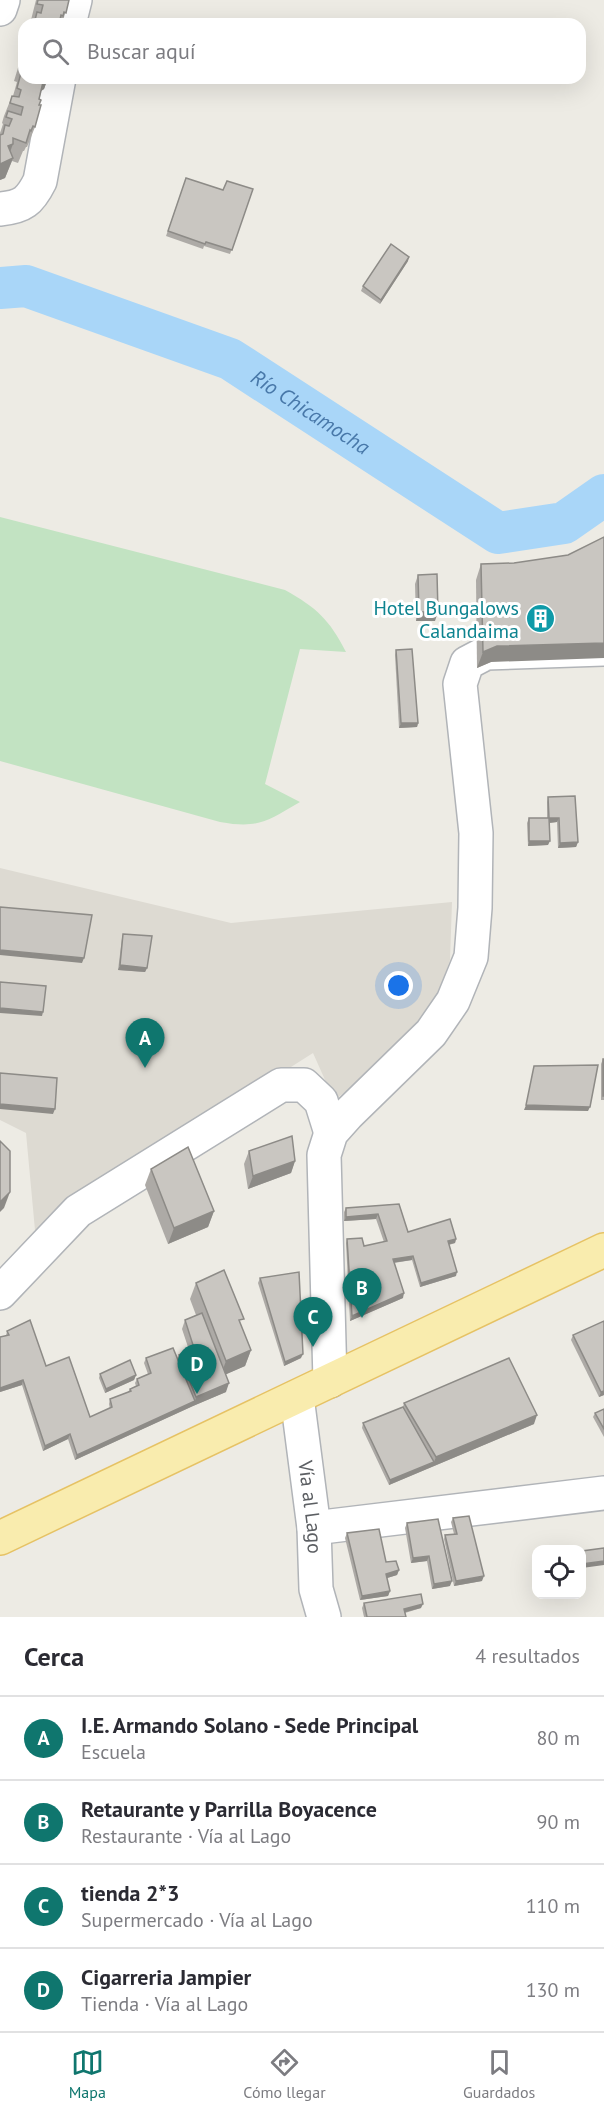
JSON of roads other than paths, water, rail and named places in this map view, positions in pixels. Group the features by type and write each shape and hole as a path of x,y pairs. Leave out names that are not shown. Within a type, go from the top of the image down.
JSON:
{"main road":[{"path":"1,1537 604,1250"}],"street":[{"path":"0,9 3,0"},
{"path":"70,18 75,0"},
{"path":"0,209 23,204 33,196 40,182 58,84"},
{"path":"330,1381 324,1155 331,1133 431,1034 453,1000 471,957 475,908 476,833 460,684 467,663 486,653 604,650"},
{"path":"0,1293 78,1211 281,1085 304,1085 321,1101 331,1133"},
{"name":"Vía al Lago","path":"297,1397 314,1528 316,1589 324,1617"},
{"path":"314,1528 604,1493"}],"waterway":[{"name":"Río Chicamocha","path":"0,288 26,286 230,359 498,533 564,523 604,495"}],"place":[{"name":"Hotel Bungalows Calandaima","path":"540,619"},
{"name":"I.E. Armando Solano - Sede Principal","path":"145,1068"},
{"name":"Retaurante y Parrilla Boyacence","path":"362,1318"},
{"name":"tienda 2*3","path":"313,1347"},
{"name":"Cigarreria Jampier","path":"197,1394"}]}
